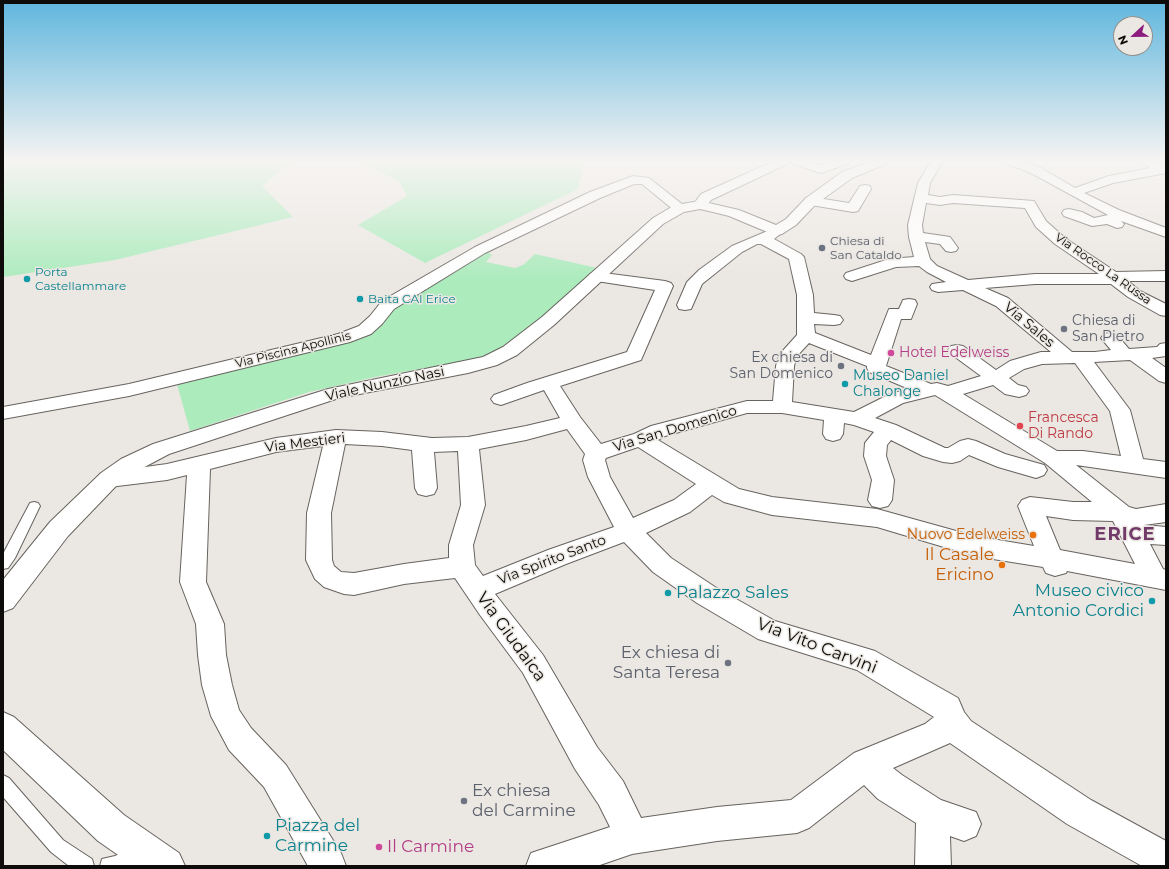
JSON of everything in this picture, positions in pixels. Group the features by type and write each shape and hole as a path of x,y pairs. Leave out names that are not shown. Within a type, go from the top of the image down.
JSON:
{"street":[{"name":"Via Piscina Apollinis","path":"3,413 129,390 344,338 365,330 376,320 388,305 480,250 583,202"},
{"name":"Via Piscina Apollinis","path":"672,202 680,208"},
{"path":"700,205 703,202"},
{"path":"685,305 695,282 705,273 737,249 770,235 791,222 810,202"},
{"path":"814,202 853,208 857,202"},
{"path":"920,202 915,225 916,237 923,261 943,282 1030,274 1113,278 1166,276"},
{"name":"Via Rocco La Russa","path":"949,202 952,204 992,206 1029,204 1041,224 1060,241 1098,266 1134,294 1166,311"},
{"path":"1092,202 1115,218 1156,234"},
{"name":"Viale Nunzio Nasi","path":"3,600 60,529 110,479 128,465 161,449 302,402 335,393 468,367 490,361 510,351 548,321 658,221 680,208 700,205 734,213 770,235"},
{"path":"1069,213 1092,222 1115,218"},
{"path":"770,235 796,257 805,295 804,318 806,336 788,355 785,366 782,407"},
{"path":"916,237 945,240 951,248"},
{"path":"852,276 894,262 923,261"},
{"path":"501,399 534,387 635,356 665,286 596,277"},
{"name":"Via Sales","path":"968,279 1018,314 1085,357 1120,410 1134,466"},
{"path":"909,304 905,315 895,313 876,368 940,392 1044,464 1126,524 1166,536"},
{"path":"804,318 834,320"},
{"path":"806,336 877,364"},
{"path":"1110,338 1130,355 1166,377"},
{"path":"858,419 897,398 940,392 996,378 1017,365 1041,358 1130,355 1162,352 1166,348"},
{"path":"957,350 1012,390 1019,391"},
{"path":"549,383 572,421 596,453"},
{"name":"Via San Domenico","path":"596,453 641,439 658,431 741,408 782,407 834,425 858,419 889,430 931,451 943,455 952,456 968,446 998,460 1044,464"},
{"name":"Via Mestieri","path":"110,479 167,472 276,445 336,437 382,439 422,444 468,444 526,433 572,421"},
{"path":"878,510 883,480 875,456 876,443 889,430"},
{"path":"336,437 320,513 319,560 324,572 333,580 354,584 404,574 462,567 461,545 473,505 468,444"},
{"path":"641,439 732,496 772,506 878,510 974,546 1051,558 1162,582"},
{"path":"422,444 426,488"},
{"name":"Via Vito Carvini","path":"596,453 594,460 599,477 628,531 662,565 706,595 768,631 865,660 947,708 952,721 960,732 1078,812 1166,860"},
{"path":"1044,464 1083,458 1166,470"},
{"path":"199,464 193,582 210,624 214,670 226,716 240,739 275,776 328,866"},
{"name":"Via Spirito Santo","path":"477,590 557,557 628,531 682,506 712,483"},
{"path":"1051,558 1030,506 1073,511 1109,511 1126,524 1162,582"},
{"path":"1126,524 1136,518 1166,513"},
{"name":"Via Giudaica","path":"462,567 477,590 534,664 586,758 611,792 632,837"},
{"path":"545,866 632,837 717,824 798,816 865,764 936,735 952,721"},
{"path":"3,728 111,828 155,859"},
{"path":"865,764 890,787 949,819 933,866"}],"lane":[{"path":"3,564 10,554 34,506"},
{"path":"3,784 57,846 85,866"},
{"path":"109,866 155,859"}],"green space":[{"path":"3,202 278,202 293,217 115,260 3,277"},
{"path":"398,202 552,202 425,263 358,225"},
{"path":"486,251 492,255 486,262 515,268 523,265 535,254 597,268 543,316 506,346 481,358 375,377 309,392 190,431 177,384 356,338 375,331 391,310"}],"place":[{"name":"Chiesa di San Cataldo","path":"822,248"},
{"name":"Porta Castellammare","path":"27,279"},
{"name":"Baita CAI Erice","path":"360,299"},
{"name":"Chiesa di San Pietro","path":"1064,329"},
{"name":"Hotel Edelweiss","path":"891,353"},
{"name":"Ex chiesa di San Domenico","path":"841,366"},
{"name":"Museo Daniel Chalonge","path":"845,384"},
{"name":"Francesca Di Rando","path":"1020,426"},
{"name":"Nuovo Edelweiss","path":"1033,535"},
{"name":"Il Casale Ericino","path":"1002,565"},
{"name":"Palazzo Sales","path":"668,593"},
{"name":"Museo civico Antonio Cordici","path":"1152,601"},
{"name":"Ex chiesa di Santa Teresa","path":"728,663"},
{"name":"Ex chiesa del Carmine","path":"464,801"},
{"name":"Piazza del Carmine","path":"267,836"},
{"name":"Il Carmine","path":"379,847"}],"district":[{"name":"ERICE","path":"1125,535"}]}
